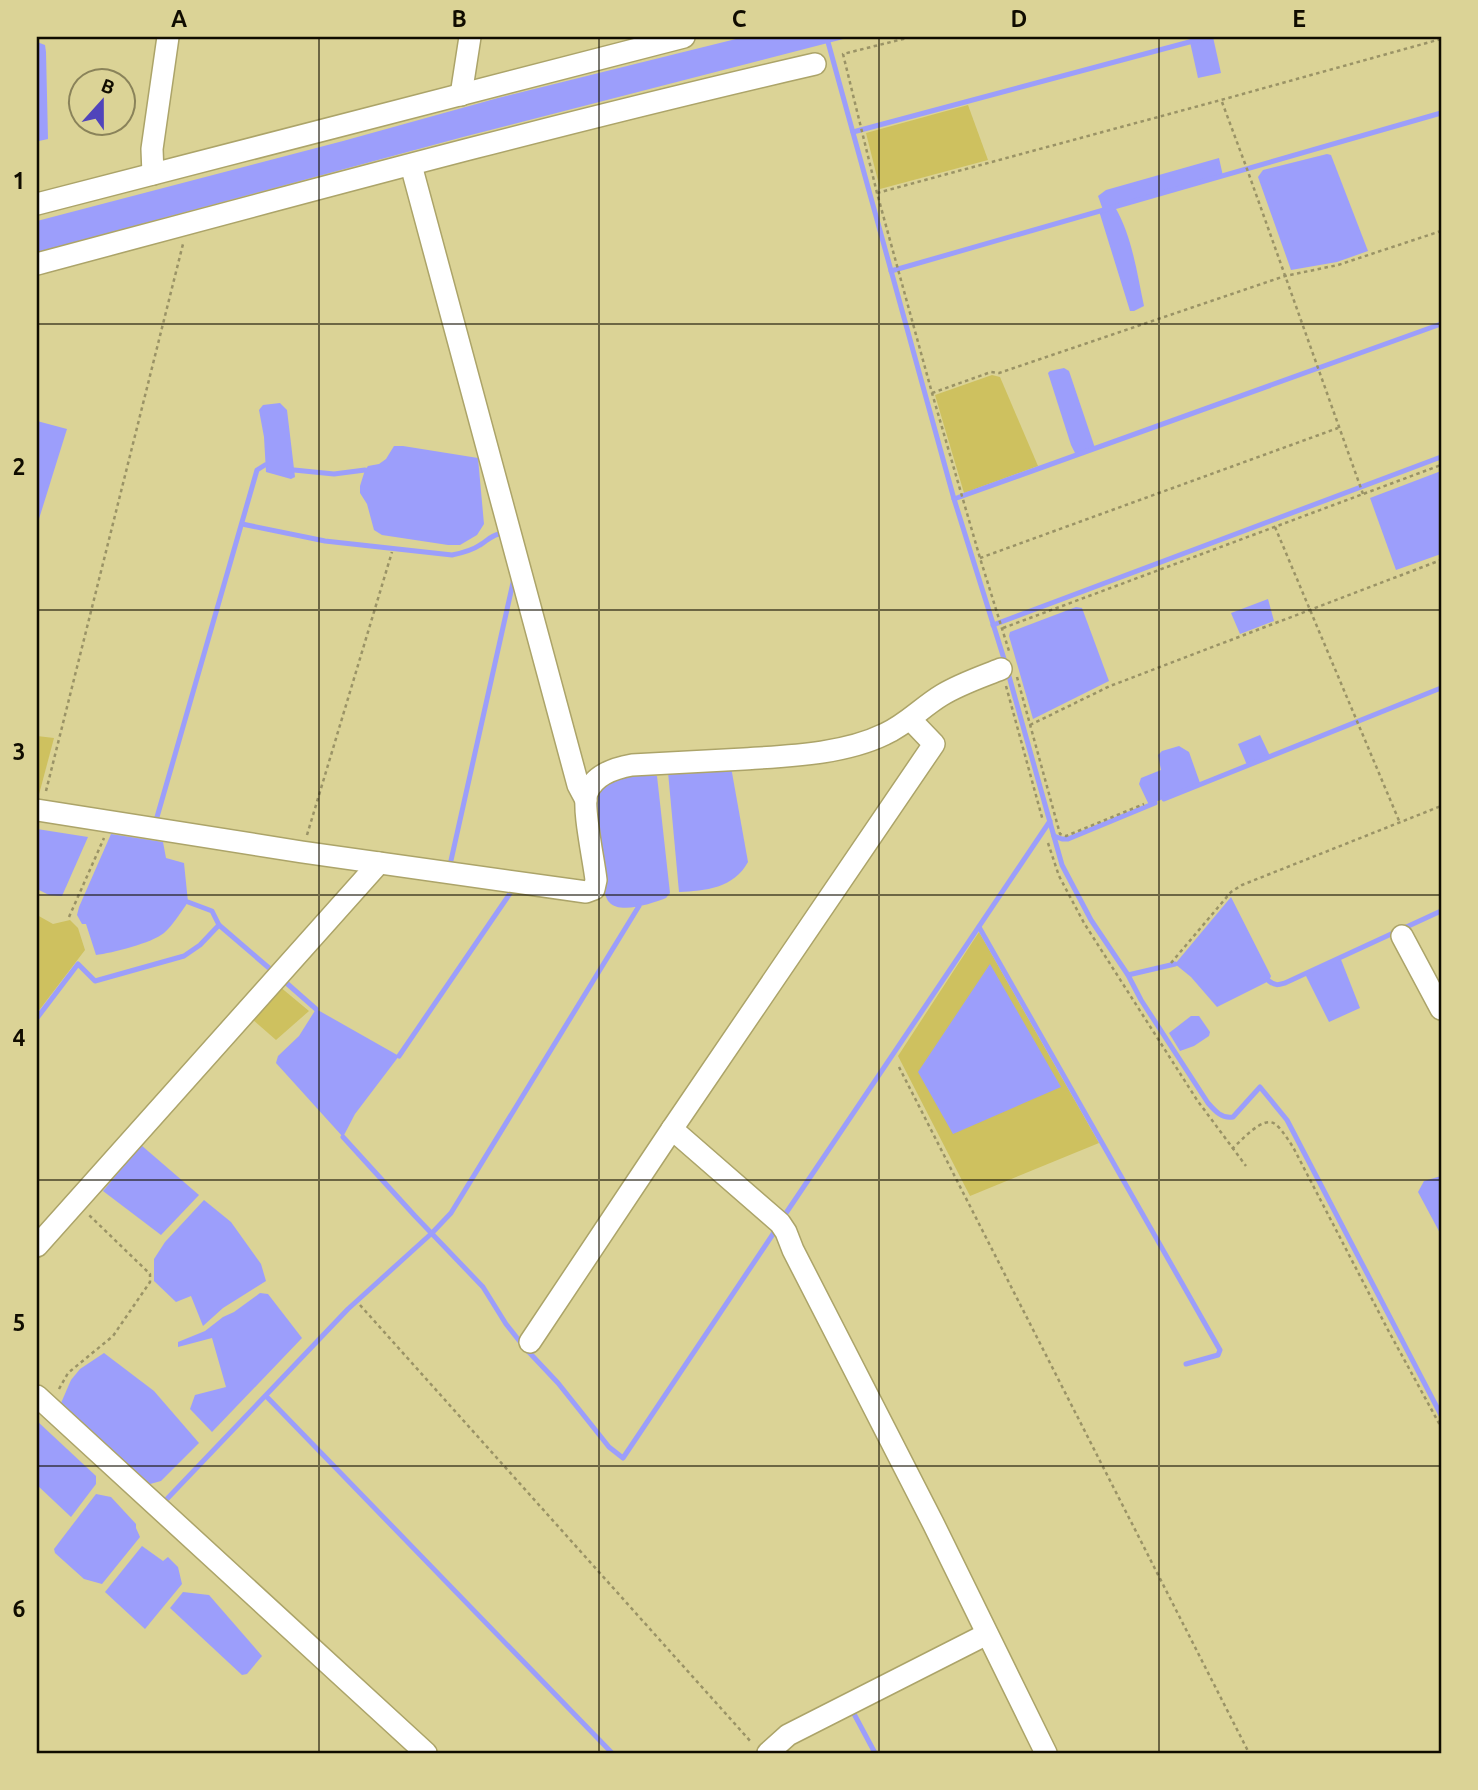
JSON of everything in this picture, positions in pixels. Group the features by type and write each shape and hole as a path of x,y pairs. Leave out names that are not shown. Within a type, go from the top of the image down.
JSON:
{"street":[{"path":"153,174 152,149 168,37"},
{"path":"461,94 470,37"},
{"path":"37,204 684,37"},
{"path":"37,264 411,164 815,64"},
{"path":"39,811 580,892 594,888 596,880 586,800 578,785 411,164"},
{"path":"586,800 591,786 607,772 619,767 790,756 858,744 884,735 953,688 1009,666"},
{"path":"530,1342 934,744 910,719"},
{"path":"37,1246 379,863"},
{"path":"1402,936 1441,1009"},
{"path":"672,1129 772,1215 786,1232 1046,1753"},
{"path":"42,1402 426,1753"},
{"path":"760,1748 987,1634"}],"path":[{"path":"911,37 843,54 877,193 932,393 1003,628 1043,821"},
{"path":"877,193 1441,39"},
{"path":"1221,100 1363,494"},
{"path":"39,811 188,224"},
{"path":"932,393 991,372 999,373 1285,275 1338,265 1441,231"},
{"path":"980,558 1339,427"},
{"path":"1003,628 1441,465"},
{"path":"1275,527 1400,823"},
{"path":"302,852 392,552"},
{"path":"1030,725 1110,686 1441,560"},
{"path":"1009,666 1030,725 1060,834 1066,836 1144,804"},
{"path":"1171,963 1231,892 1242,885 1441,806"},
{"path":"69,917 111,822"},
{"path":"1048,843 1059,876 1084,923 1197,1100 1246,1166"},
{"path":"899,1067 1249,1753"},
{"path":"1232,1149 1262,1123 1269,1121 1275,1124 1293,1147 1441,1427"},
{"path":"42,1402 68,1373 113,1336 150,1282 150,1274 76,1202"},
{"path":"360,1305 760,1748"}],"shaded area":[{"path":"968,105 988,160 880,189 866,133"},
{"path":"992,375 1000,377 1038,466 964,493 935,395"},
{"path":"37,736 54,738 37,802"},
{"path":"37,915 53,924 70,920 78,928 85,950 37,1013"},
{"path":"979,932 1099,1143 970,1196 898,1056"},
{"path":"279,986 309,1011 276,1040 252,1019"}],"water":[{"path":"744,37 851,37 463,137 37,252 37,221 498,98"},
{"path":"1213,37 1221,73 1198,78 1190,42"},
{"path":"37,42 45,45 46,52 48,139 39,141 39,193 37,193"},
{"path":"1331,155 1368,251 1337,262 1291,270 1258,177 1263,170"},
{"path":"1219,158 1223,176 1115,207 1130,242 1144,306 1130,311 1099,211 1103,210 1098,196 1106,190"},
{"path":"1064,368 1069,371 1095,448 1076,455 1048,373"},
{"path":"280,403 287,410 295,477 291,479 266,472 259,410 263,405"},
{"path":"37,421 67,429 38,522 37,522"},
{"path":"394,446 478,458 484,524 477,535 460,545 448,545 382,535 374,530 367,504 360,493 360,486 368,466 379,464 386,459"},
{"path":"1441,471 1441,554 1396,570 1370,498"},
{"path":"1268,599 1274,621 1240,634 1231,613"},
{"path":"1076,607 1082,608 1109,681 1033,719 1010,632"},
{"path":"1260,735 1270,756 1247,765 1238,744"},
{"path":"1179,746 1189,752 1200,783 1149,805 1139,784 1141,778 1161,770 1158,755 1162,751"},
{"path":"731,767 748,862 735,878 727,883 699,891 679,892 668,772"},
{"path":"631,774 657,776 670,893 666,898 653,903 621,908 609,902 603,884 596,800 606,787"},
{"path":"37,829 88,837 62,896 49,895 37,889"},
{"path":"111,834 163,842 166,858 184,863 188,902 171,926 158,937 132,947 96,955 86,924 82,924 77,915"},
{"path":"1231,897 1271,976 1269,981 1217,1007 1191,977 1175,964"},
{"path":"1340,957 1360,1008 1329,1022 1305,974"},
{"path":"990,964 1061,1087 953,1134 918,1072"},
{"path":"316,1009 399,1056 355,1114 343,1137 276,1063 278,1056 299,1036"},
{"path":"1191,1016 1199,1016 1210,1032 1209,1036 1180,1051 1169,1033"},
{"path":"141,1145 199,1195 161,1235 103,1191"},
{"path":"1441,1176 1441,1235 1418,1192 1424,1181"},
{"path":"204,1200 231,1222 261,1264 266,1281 223,1308 203,1326 191,1296 176,1302 154,1281 154,1259 165,1242"},
{"path":"260,1293 268,1294 302,1338 212,1432 190,1409 195,1395 226,1387 212,1338 178,1347 178,1342 205,1331"},
{"path":"104,1353 154,1391 199,1443 161,1481 150,1484 61,1403 71,1380 80,1369"},
{"path":"37,1421 96,1476 96,1484 71,1517 37,1485"},
{"path":"96,1494 111,1497 136,1524 140,1537 102,1584 84,1579 55,1553 54,1549"},
{"path":"142,1546 163,1561 168,1557 178,1567 182,1584 145,1629 105,1592"},
{"path":"183,1592 209,1595 262,1656 247,1674 242,1675 170,1608"}],"waterway":[{"path":"853,132 1208,37"},
{"path":"828,42 954,499 1005,662 1062,865 1091,920 1208,1103 1222,1116 1233,1117 1260,1087 1287,1120 1441,1415"},
{"path":"891,271 1441,113"},
{"path":"954,499 1441,324"},
{"path":"993,625 1441,457"},
{"path":"155,824 257,470 265,465"},
{"path":"294,470 334,474 365,470"},
{"path":"242,524 325,541 452,555 473,549 496,535 505,537"},
{"path":"450,865 514,578"},
{"path":"1164,799 1441,688"},
{"path":"1054,836 1068,839 1155,803"},
{"path":"782,1219 1050,821"},
{"path":"399,1056 511,892"},
{"path":"188,902 212,911 219,925 276,974"},
{"path":"168,1504 165,1501 348,1309 451,1213 639,906"},
{"path":"1269,981 1277,985 1285,983 1441,911"},
{"path":"37,1018 78,964 95,981 184,956 200,945 219,925"},
{"path":"979,927 1220,1350 1218,1355 1186,1364"},
{"path":"1128,975 1175,964"},
{"path":"283,980 316,1009"},
{"path":"343,1137 483,1287 525,1348 558,1383 609,1447 623,1458 777,1228"},
{"path":"266,1396 612,1753"},
{"path":"853,1712 875,1753"}]}
